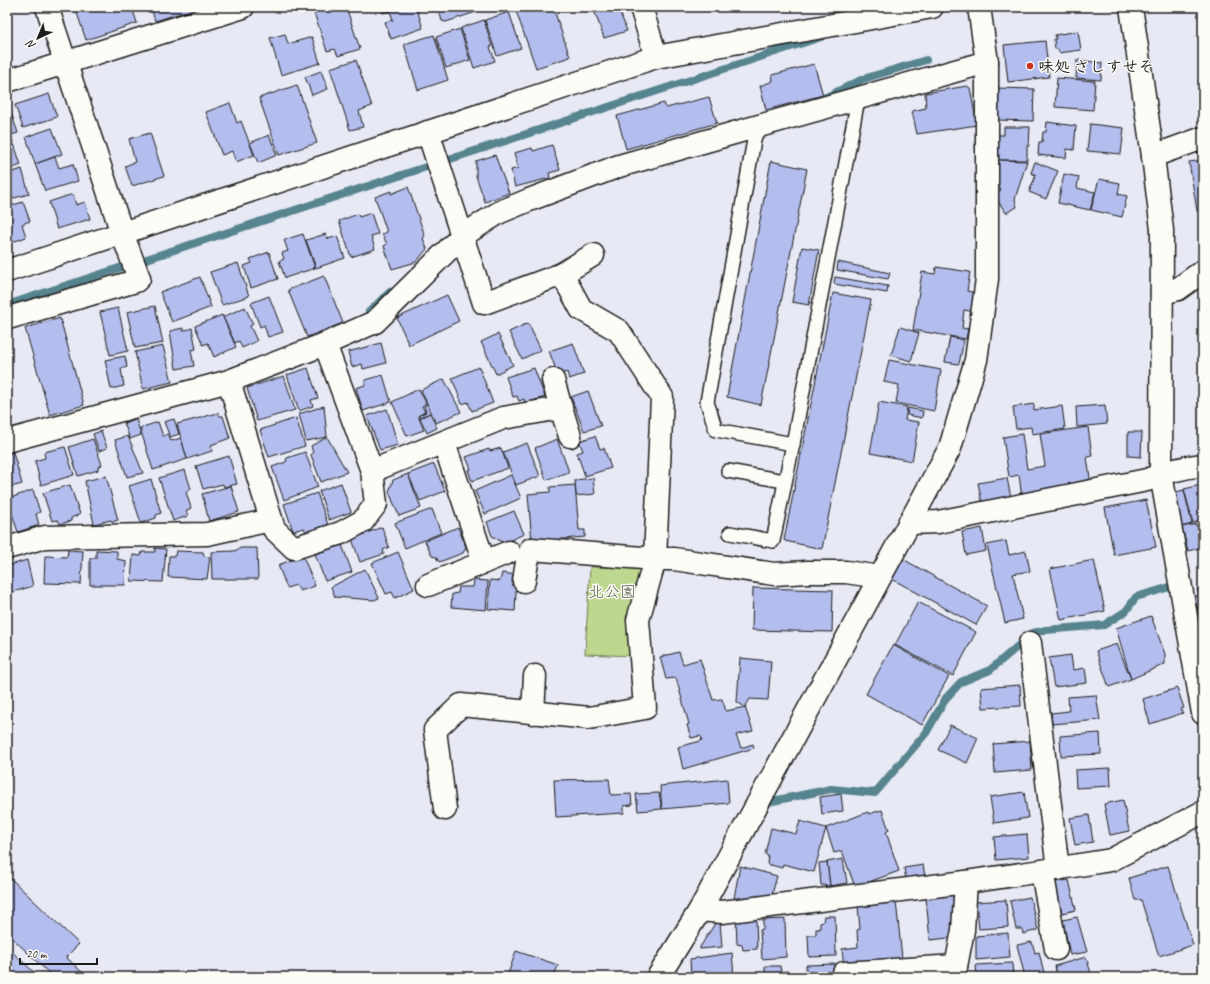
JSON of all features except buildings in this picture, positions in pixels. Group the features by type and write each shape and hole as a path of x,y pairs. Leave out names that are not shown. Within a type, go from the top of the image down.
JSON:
{"street":[{"path":"8,318 136,281 139,278 122,234 47,7"},
{"path":"641,7 656,57"},
{"path":"7,271 656,57 932,7"},
{"path":"658,977 700,910 950,448 976,360 987,279 987,62 979,7"},
{"path":"1131,7 1153,156 1162,230 1161,474 1203,713"},
{"path":"7,81 239,8"},
{"path":"7,441 229,381 325,344 375,322 462,236 500,212 574,183 619,166 987,62"},
{"path":"428,132 484,303 562,274 593,255"},
{"path":"1153,156 1203,138"},
{"path":"1162,293 1178,289 1203,271"},
{"path":"446,809 434,730 461,705 589,718 645,708 638,620 655,559 662,397 618,331 581,309 562,274"},
{"path":"229,381 270,520 274,529 294,548 341,533 363,521 376,504 372,471 325,344"},
{"path":"553,380 570,436"},
{"path":"372,471 503,418 561,408"},
{"path":"444,443 484,562"},
{"path":"909,523 938,522 1020,506 1147,480 1183,467 1203,465"},
{"path":"7,548 45,537 207,534 270,520"},
{"path":"524,581 531,549 655,559 674,559 774,574 846,572 880,577"},
{"path":"428,584 508,552"},
{"path":"1030,644 1056,949"},
{"path":"533,713 535,676"},
{"path":"700,910 722,912 966,882 1111,860 1203,812"},
{"path":"844,973 955,971 963,930 966,882"}],"lane":[{"path":"730,532 773,540 858,99"},
{"path":"758,126 754,140 707,402 716,430 792,444"},
{"path":"728,471 784,481"}],"green space":[{"name":"北公園","path":"590,567 643,568 632,656 585,654"}],"waterway":[{"path":"7,305 821,37"},
{"path":"826,97 863,79 926,60"},
{"path":"369,312 390,292"},
{"path":"768,802 831,789 875,793 926,733 946,698 961,682 990,670 1033,633 1046,630 1104,625 1126,611 1136,597 1170,587"}],"place":[{"name":"味処 さしすせそ","path":"1030,66"}]}
